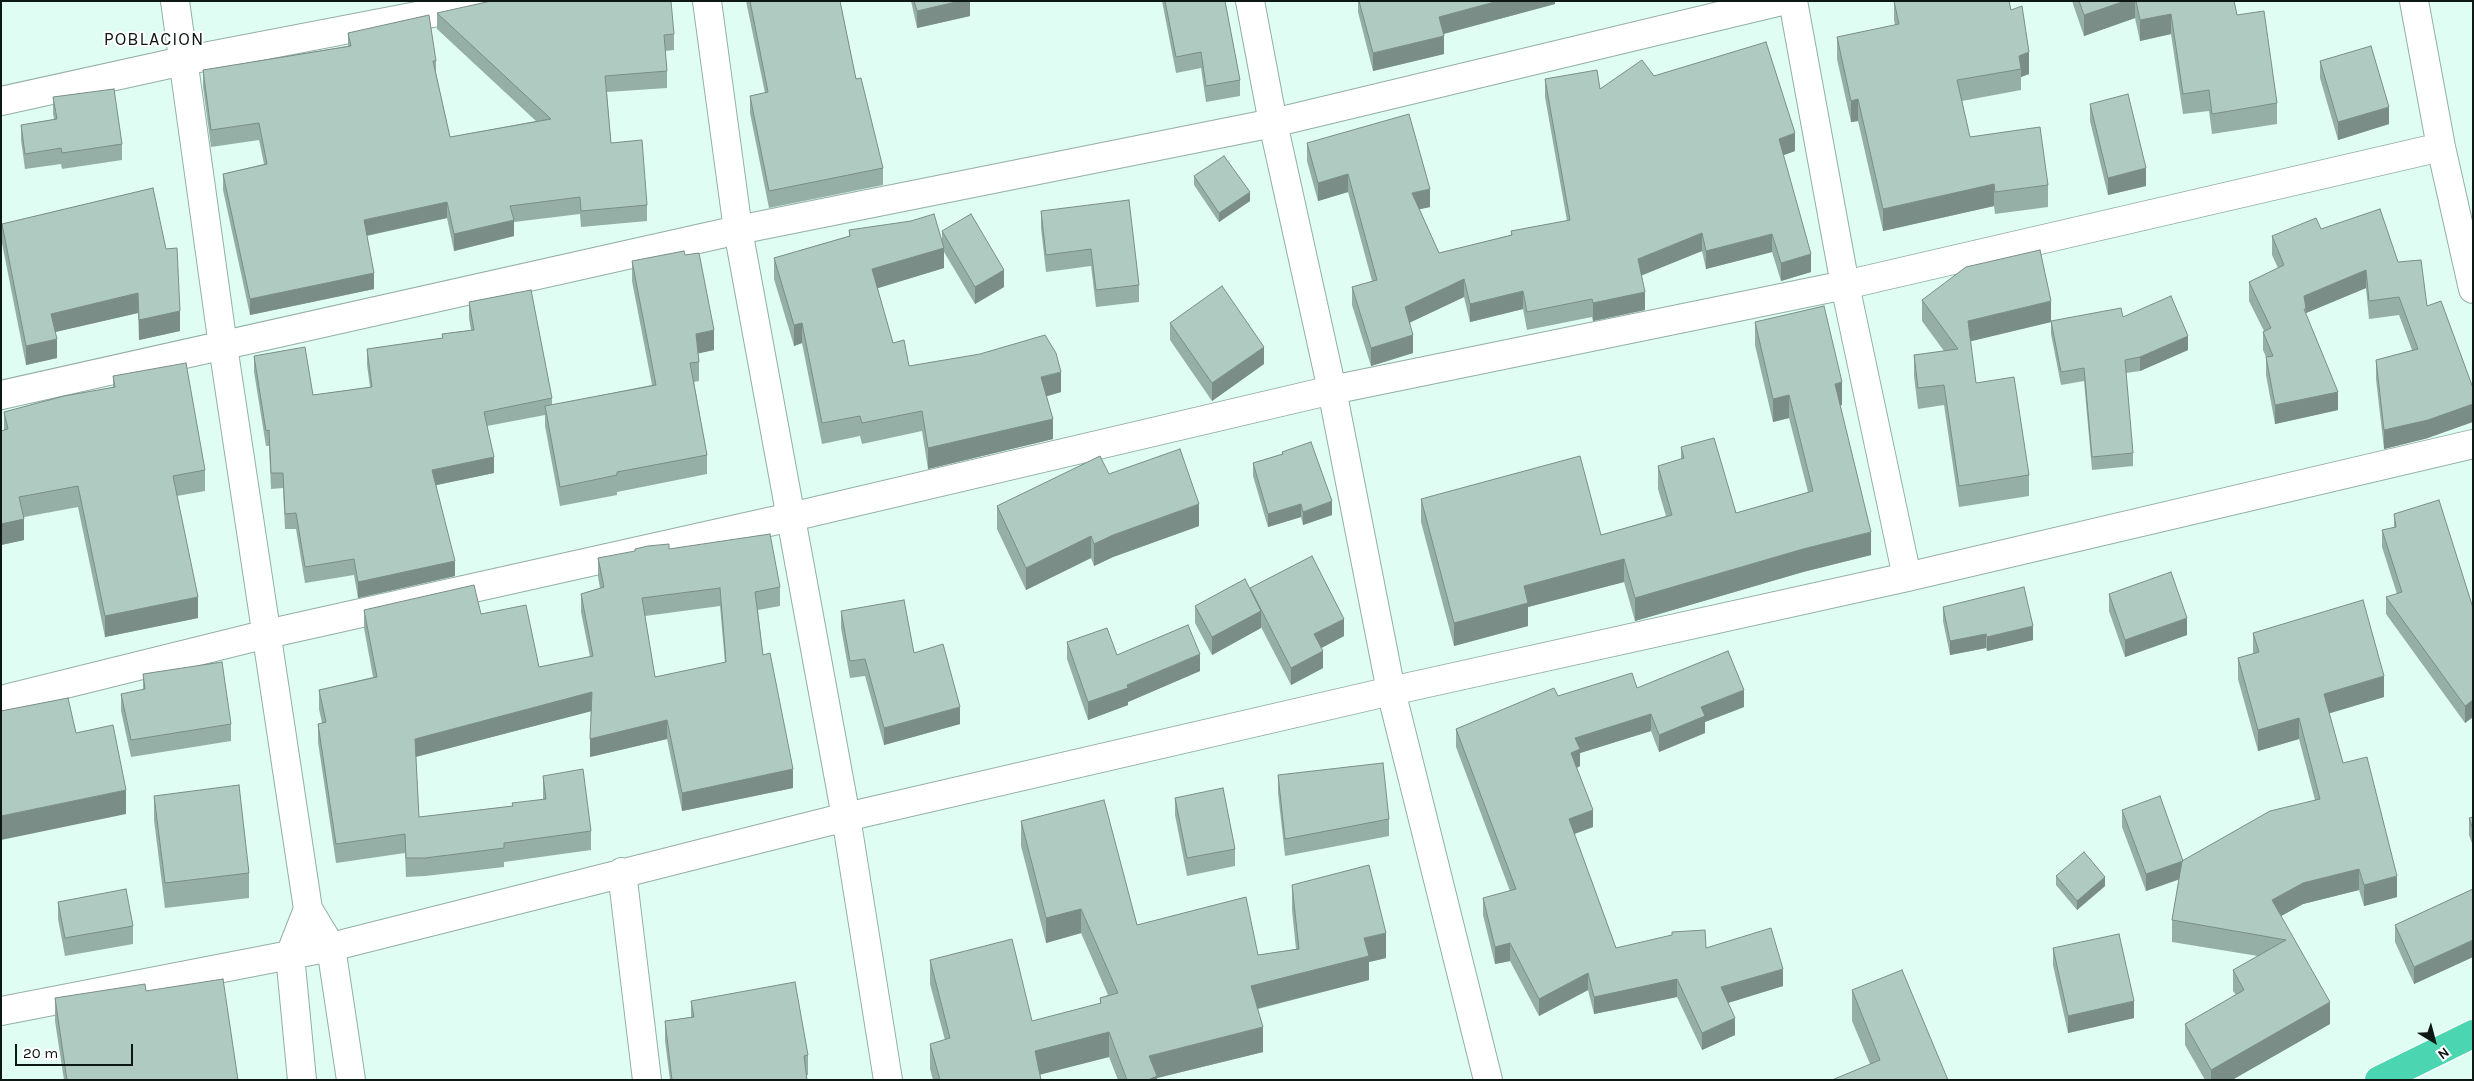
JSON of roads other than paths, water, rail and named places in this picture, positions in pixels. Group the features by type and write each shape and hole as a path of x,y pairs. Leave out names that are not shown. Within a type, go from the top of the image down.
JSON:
{"highway":[{"path":"2379,1080 2473,1034"}],"street":[{"path":"175,1 223,346 308,909 331,947 351,1080"},
{"path":"1,100 183,61 495,1"},
{"path":"707,1 738,230 846,817 888,1080"},
{"path":"1250,1 1273,123 1332,390 1391,691 1488,1080"},
{"path":"1,395 738,230 1273,123 1782,1"},
{"path":"1793,1 1845,285 1907,577"},
{"path":"2414,1 2441,147 2473,289"},
{"path":"1,700 266,634 791,517 1332,390 1845,285 2441,147"},
{"path":"1,1011 331,947 846,817 1391,691 1907,577 2473,444"},
{"path":"622,872 647,1080"},
{"path":"302,1080 290,955 308,909"}],"district":[{"name":"POBLACION","path":"154,40"}]}
